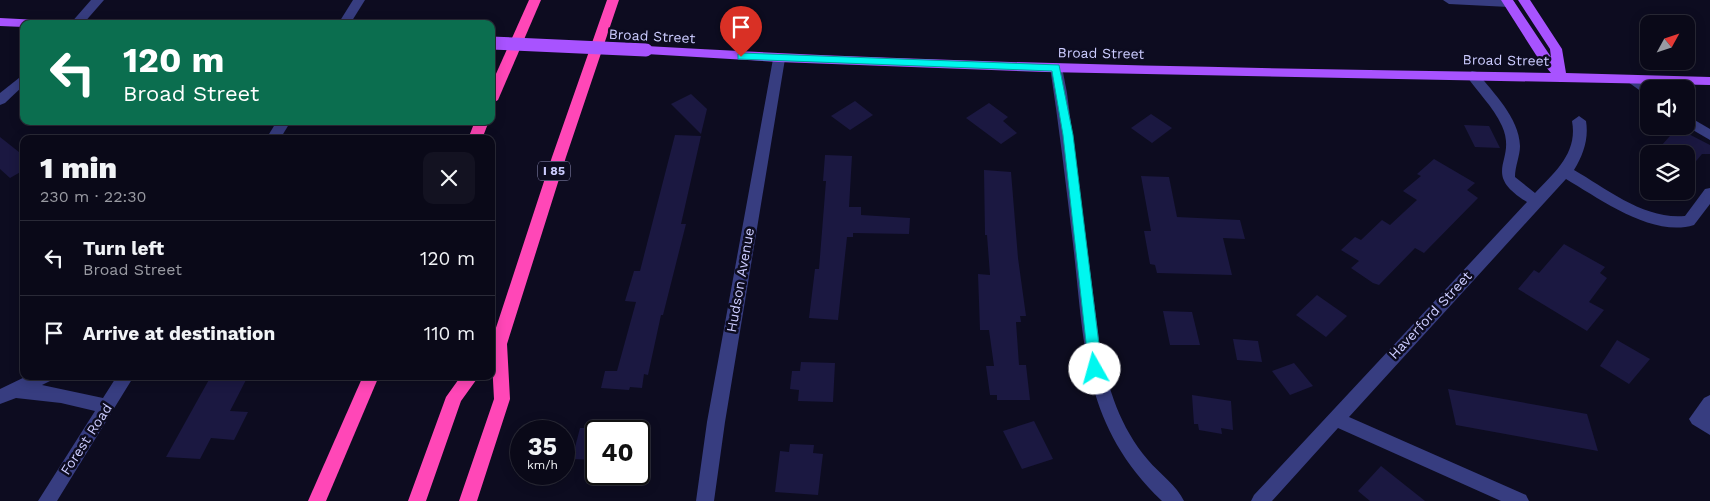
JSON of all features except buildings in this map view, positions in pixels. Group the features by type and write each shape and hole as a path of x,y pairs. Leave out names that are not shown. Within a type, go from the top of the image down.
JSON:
{"highway":[{"path":"495,91 535,0"},
{"name":"I 85","path":"495,348 558,157 613,0"},
{"path":"468,501 502,399 495,348"},
{"path":"317,501 369,380"},
{"path":"418,501 454,397 468,380"}],"main road":[{"path":"1524,0 1556,49 1560,76"},
{"path":"1508,2 1540,52 1560,76"},
{"path":"0,22 20,23"},
{"name":"Broad Street","path":"495,43 646,50 779,59 1056,68 1560,76 1710,81"}],"street":[{"path":"80,20 98,0"},
{"path":"346,20 359,0"},
{"path":"1450,0 1508,2"},
{"name":"Hudson Avenue","path":"705,501 716,422 779,59"},
{"path":"1056,68 1068,135 1095,369 1112,420 1127,446 1145,471 1174,501"},
{"path":"1472,75 1501,114 1512,133 1510,157 1506,170 1507,180 1518,191 1536,201"},
{"path":"1633,79 1640,85"},
{"path":"0,100 20,82"},
{"name":"Haverford Street","path":"1260,501 1564,171 1576,155 1581,129 1579,121"},
{"path":"1695,126 1710,135"},
{"path":"1564,171 1642,214 1669,222 1689,221 1710,193"},
{"path":"7,394 36,380"},
{"name":"Forest Road","path":"47,501 124,380"},
{"path":"7,394 45,392 83,398 107,407"},
{"path":"1710,403 1698,419 1710,428"},
{"path":"1336,419 1459,472 1520,501"}],"route":[{"path":"741,57 1056,68 1068,135 1095,369"}]}
